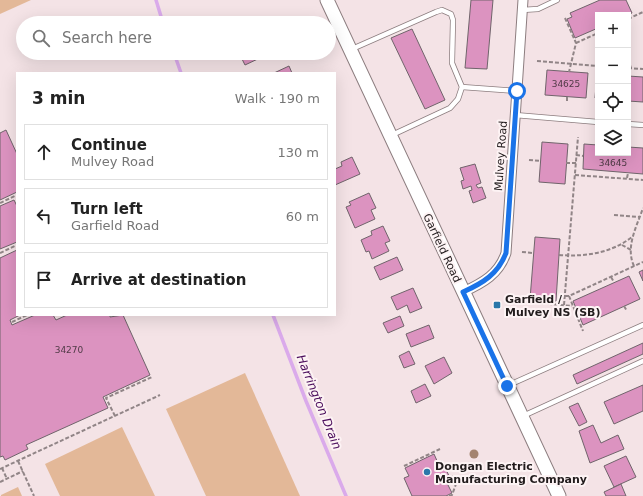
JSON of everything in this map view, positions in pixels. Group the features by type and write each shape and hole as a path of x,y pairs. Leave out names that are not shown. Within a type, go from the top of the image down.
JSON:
{"main road":[{"name":"Garfield Road","path":"327,0 334,16"},
{"name":"Garfield Road","path":"336,20 559,496"}],"street":[{"name":"Mulvey Road","path":"463,292 480,284 498,271 506,253 523,0"}],"lane":[{"path":"522,10 538,9 557,0"},
{"path":"350,50 436,12 442,10 451,14 453,20 452,63 462,86 458,99 450,108 391,136"},
{"path":"462,86 517,91"},
{"path":"515,115 595,122"},
{"path":"631,124 643,125"},
{"path":"507,386 643,325"},
{"path":"521,417 643,361"}],"path":[{"path":"631,18 643,12"},
{"path":"565,18 576,43 569,72"},
{"path":"576,43 595,34"},
{"path":"537,61 595,66"},
{"path":"631,68 643,69"},
{"path":"567,96 567,101"},
{"path":"564,305 578,137"},
{"path":"576,155 583,156"},
{"path":"529,160 541,161"},
{"path":"566,163 576,164"},
{"path":"627,178 628,173"},
{"path":"575,174 643,180"},
{"path":"0,203 16,195"},
{"path":"634,266 631,250 632,236 643,208"},
{"path":"614,215 640,218"},
{"path":"559,255 568,256 596,254 621,245 632,236"},
{"path":"0,253 16,245"},
{"path":"621,245 631,250"},
{"path":"522,252 533,253"},
{"path":"565,296 569,296 643,262"},
{"path":"611,277 614,282"},
{"path":"569,296 583,331"},
{"path":"518,301 572,306"},
{"path":"624,306 627,311"},
{"path":"12,322 25,316"},
{"path":"115,416 106,398 152,377"},
{"path":"7,479 1,469 160,394"},
{"path":"404,466 440,449"},
{"path":"18,461 34,496"},
{"path":"0,482 23,471"},
{"path":"449,496 452,495 456,484"}],"shaded area":[{"path":"0,0 31,0 0,14"},
{"path":"245,373 300,496 206,496 166,409"},
{"path":"122,427 155,496 60,496 45,464"},
{"path":"18,487 22,496 1,496 1,495"}],"building":[{"path":"471,0 493,0 487,69 465,68"},
{"path":"600,0 626,0 632,13 595,12 595,29 575,38 567,19 572,17 570,13"},
{"path":"412,29 445,100 425,109 391,38"},
{"path":"242,60 256,60 245,65"},
{"path":"289,66 292,72 276,72"},
{"path":"547,70 588,73 586,98 545,95"},
{"path":"631,76 643,77 643,102 631,101"},
{"path":"6,130 16,152 16,192 0,200 0,133"},
{"path":"542,142 568,144 565,184 539,182"},
{"path":"584,144 595,145 595,156 631,156 631,147 643,148 643,174 583,169"},
{"path":"352,157 360,174 336,185 336,169 342,166 341,162"},
{"path":"475,164 481,183 476,185 478,188 482,187 486,198 473,203 469,191 472,190 471,186 463,189 461,181 464,180 460,168"},
{"path":"369,193 376,208 371,210 375,219 355,228 346,207 351,205 349,202"},
{"path":"14,200 16,204 16,242 0,249 0,206"},
{"path":"383,226 390,241 385,243 389,251 372,259 369,251 366,252 361,240 372,235 371,231"},
{"path":"535,237 560,239 556,301 530,299"},
{"path":"16,250 16,316 18,316 10,320 12,325 33,316 54,316 56,320 65,316 123,316 150,375 103,397 108,408 26,445 28,449 5,460 3,456 0,457 0,258"},
{"path":"397,257 403,270 380,280 374,267"},
{"path":"643,270 643,281 639,272"},
{"path":"629,276 640,299 583,325 573,301"},
{"path":"413,288 422,308 410,313 407,305 397,310 391,297"},
{"path":"400,316 404,326 388,333 383,323"},
{"path":"429,325 434,338 411,347 406,334"},
{"path":"643,343 643,354 577,384 573,375"},
{"path":"409,351 415,364 404,368 399,356"},
{"path":"444,357 452,373 434,384 425,366"},
{"path":"425,384 431,396 416,403 411,391"},
{"path":"643,385 643,411 614,424 604,402"},
{"path":"578,403 587,422 579,426 569,407"},
{"path":"593,425 601,443 618,435 624,449 590,463 579,431"},
{"name":"Dongan Electric Manufacturing Company","path":"434,454 438,463 442,461 450,478 451,481 447,483 452,493 446,496 412,496 404,478 409,476 405,468"},
{"path":"626,456 636,477 614,487 604,466"},
{"path":"621,484 626,496 606,496 604,492"}],"waterway":[{"name":"Harrington Drain","path":"156,0 161,16"},
{"name":"Harrington Drain","path":"176,60 181,72"},
{"name":"Harrington Drain","path":"273,316 306,401 346,496"}],"place":[{"name":"Garfield / Mulvey NS (SB)","path":"497,305"},
{"name":"Dongan Electric Manufacturing Company","path":"427,472"}],"route":[{"path":"507,386 463,292 480,284 498,271 506,253 517,91"}]}
